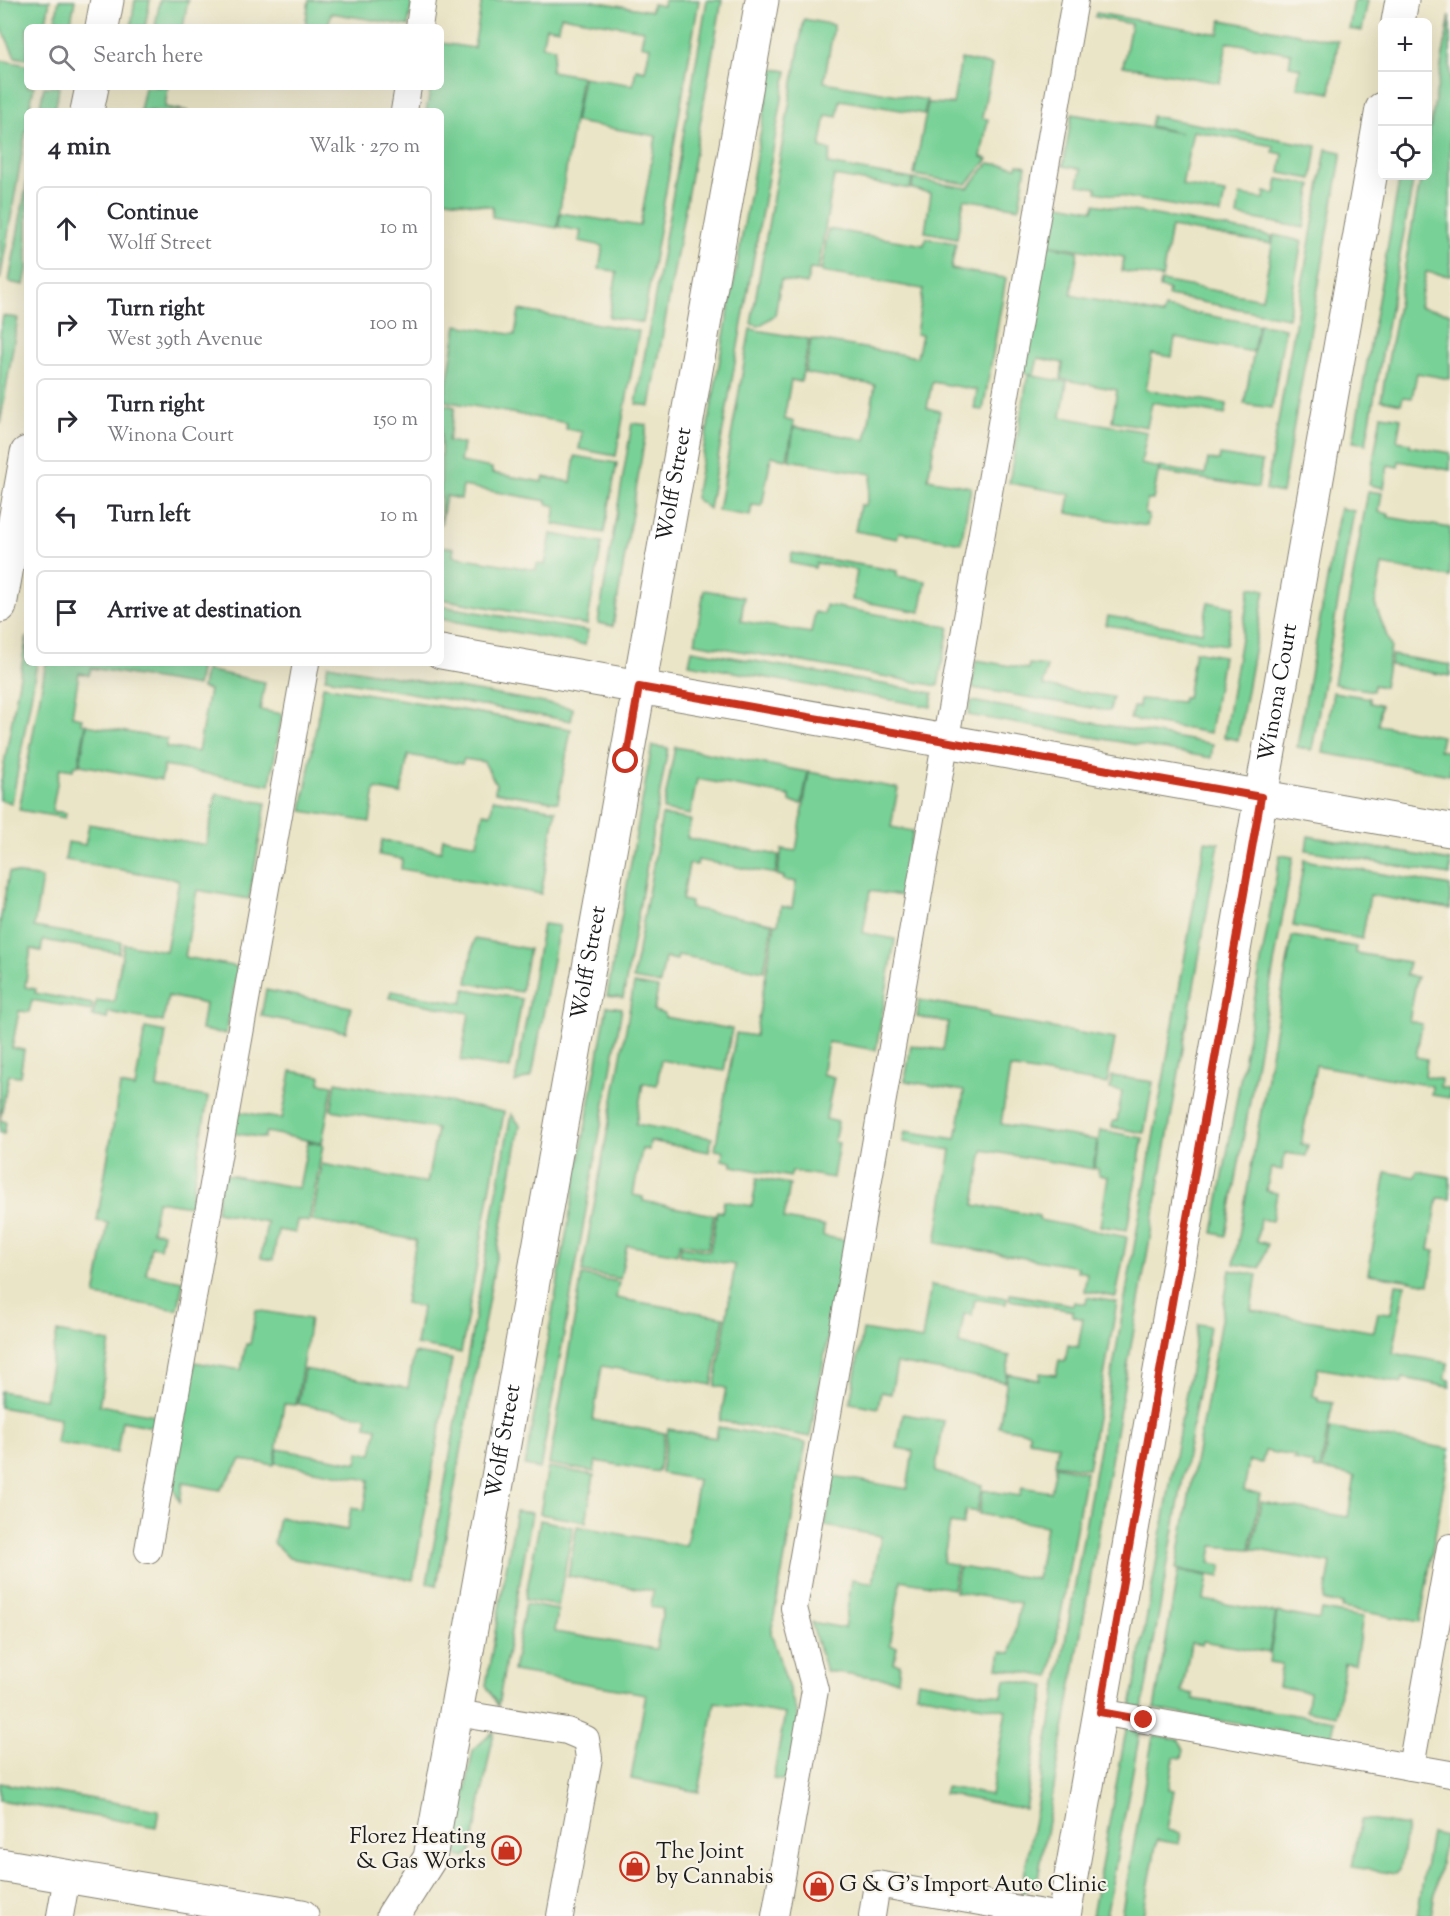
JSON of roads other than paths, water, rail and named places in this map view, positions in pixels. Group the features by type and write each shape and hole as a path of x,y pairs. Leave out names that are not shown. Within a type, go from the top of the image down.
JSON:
{"street":[{"path":"103,24 107,0"},
{"name":"Wolff Street","path":"393,1916 430,1858 762,0"},
{"path":"1399,18 1402,0"},
{"path":"88,108 91,90"},
{"name":"Winona Court","path":"1062,1916 1380,126"},
{"path":"8,584 24,474"},
{"path":"444,653 1450,830"},
{"path":"0,1866 302,1916"}],"lane":[{"path":"419,24 423,0"},
{"path":"775,1916 815,1690 794,1608 1075,0"},
{"path":"404,108 408,90"},
{"path":"148,1550 305,666"},
{"path":"1411,1767 1450,1547"},
{"path":"1100,1712 1450,1774"},
{"path":"456,1713 567,1731 586,1739 589,1758 560,1916"},
{"path":"60,1916 67,1877"},
{"path":"872,1916 877,1884 1062,1916"}],"place":[{"name":"Florez Heating & Gas Works","path":"507,1851"},
{"name":"The Joint by Cannabis","path":"635,1866"},
{"name":"G & G's Import Auto Clinic","path":"818,1886"}]}
